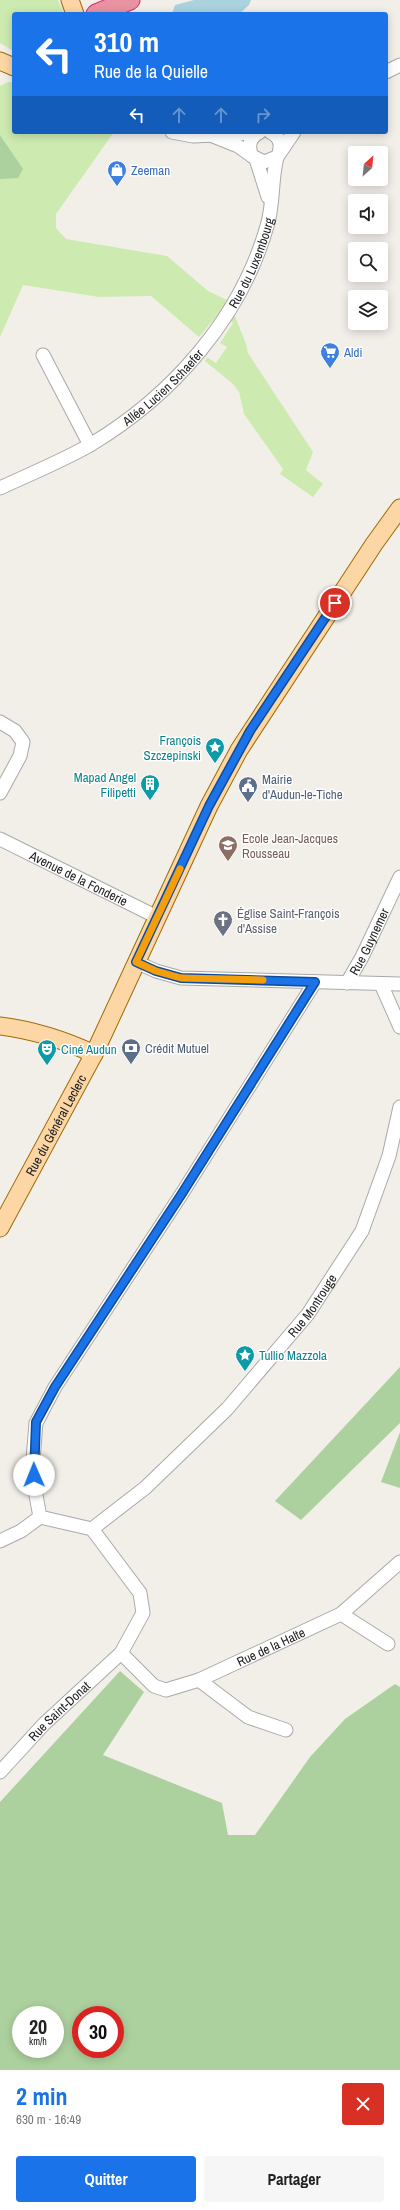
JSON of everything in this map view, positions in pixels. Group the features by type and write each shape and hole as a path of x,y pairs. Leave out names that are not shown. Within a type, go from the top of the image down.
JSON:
{"highway":[{"path":"101,12 130,0"}],"main road":[{"path":"70,0 74,12"},
{"path":"0,61 12,66"},
{"path":"0,77 12,74"},
{"name":"Rue du Général Leclerc","path":"0,1228 94,1054 209,806 250,731 374,544 400,508"},
{"path":"0,1026 16,1028 68,1042 94,1054"}],"street":[{"path":"388,71 400,65"},
{"path":"182,134 193,136 226,134"},
{"path":"257,134 250,142 271,204"},
{"path":"272,134 278,139 281,148 278,155"},
{"path":"209,135 238,146 264,162 278,155 293,134"},
{"name":"Rue du Luxembourg","path":"225,318 252,267 268,225 271,204 272,174 278,155"},
{"name":"Allée Lucien Schaefer","path":"0,488 90,445 146,407 194,358 225,318"},
{"path":"43,355 90,445"},
{"path":"0,722 16,731 23,742 20,756 0,793"},
{"name":"Avenue de la Fonderie","path":"0,839 157,917"},
{"name":"Rue Guynemer","path":"347,983 362,957 400,877"},
{"path":"136,962 156,971 181,978 400,984"},
{"path":"40,1518 34,1490 33,1460 36,1422 55,1387 181,1195 315,982"},
{"path":"381,984 400,1027"},
{"name":"Rue Montrouge","path":"92,1529 145,1488 227,1409 308,1314 362,1230 389,1156 400,1107"},
{"path":"0,1541 21,1531 40,1518 92,1529 140,1593 144,1613 121,1653"},
{"name":"Rue de la Halte","path":"121,1653 154,1686 166,1690 199,1680 342,1614 400,1562"},
{"path":"342,1614 388,1644"},
{"name":"Rue Saint-Donat","path":"0,1772 44,1724 121,1653"},
{"path":"199,1680 248,1717 286,1730"}],"green space":[{"path":"0,0 58,0 63,12 12,12 12,50 0,43"},
{"path":"8,82 12,82 12,134 113,134 56,214 56,228 66,239 167,256 208,291 229,301 246,344 248,353 313,452 306,470 323,484 313,497 280,474 283,469 244,414 239,392 233,384 205,361 207,357 216,363 227,347 220,343 233,323 219,313 199,337 151,296 99,297 23,285 0,337 0,86"},
{"path":"0,135 23,169 18,178 0,179"},
{"path":"400,1367 400,1423 301,1520 275,1501"},
{"path":"400,1432 400,1488 381,1482"},
{"path":"120,1671 144,1692 103,1755 222,1803 228,1835 255,1835 310,1757 345,1719 395,1684 400,1687 400,2070 0,2070 0,1802"}],"water":[{"path":"194,0 251,0 249,5 241,12 173,12 175,5"}],"slow traffic":[{"path":"180,869 136,962 156,971 181,978 263,980"}],"place":[{"name":"Zeeman","path":"117,187"},
{"name":"Aldi","path":"330,369"},
{"name":"François Szczepinski","path":"215,764"},
{"name":"Mapad Angel Filipetti","path":"150,801"},
{"name":"Mairie d'Audun-le-Tiche","path":"248,803"},
{"name":"Ecole Jean-Jacques Rousseau","path":"228,862"},
{"name":"Église Saint-François d'Assise","path":"223,937"},
{"name":"Crédit Mutuel","path":"131,1065"},
{"name":"Ciné Audun","path":"47,1066"},
{"name":"Tullio Mazzola","path":"245,1372"}],"route":[{"path":"34,1475 33,1460 36,1422 55,1387 181,1195 315,982 181,978 156,971 136,962 209,806 250,731 335,603"}]}
